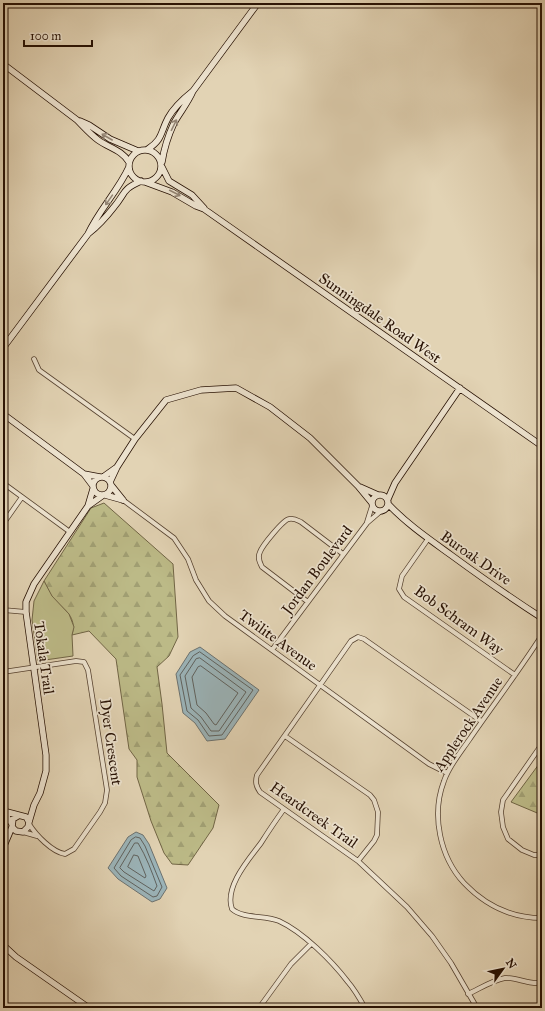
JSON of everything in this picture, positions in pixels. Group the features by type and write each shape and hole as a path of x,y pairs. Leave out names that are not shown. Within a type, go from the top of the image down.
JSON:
{"street":[{"path":"88,234 111,211 128,187 143,182 150,182 158,176 172,128 189,101 193,91 258,3"},
{"path":"3,64 77,120 93,136 122,153 129,164 133,176 143,182"},
{"path":"3,348 88,234 94,222 122,182 131,157 138,151 148,149 158,142 172,111 193,91"},
{"path":"77,120 89,125 110,139 138,151"},
{"path":"148,149 157,154 162,165"},
{"name":"Sunningdale Road West","path":"162,165 169,181 192,195 204,209"},
{"name":"Sunningdale Road West","path":"143,182 172,192 204,209 542,446"},
{"path":"34,359 39,370 135,439"},
{"path":"3,414 84,474 97,494 104,495 110,491 117,467 135,439 166,400 201,390 236,388 270,408 310,438 358,486 376,510 383,511 395,483 460,388"},
{"path":"93,488 95,480 117,467"},
{"path":"84,474 101,477 111,484"},
{"path":"372,504 374,498 395,483"},
{"path":"3,484 70,532"},
{"name":"Twilite Avenue","path":"111,484 123,500 174,538 188,559 196,580 209,601 225,616 429,764 447,773"},
{"path":"358,486 379,495 388,502"},
{"name":"Tokala Trail","path":"29,823 34,805 40,793 46,764 46,755 26,612 26,602 34,584 88,506 93,488"},
{"name":"Twilite Avenue","path":"104,495 123,500"},
{"name":"Tokala Trail","path":"88,506 104,495"},
{"path":"3,524 22,498"},
{"name":"Buroak Drive","path":"388,502 399,515 428,539 542,618"},
{"name":"Jordan Boulevard","path":"367,523 372,504"},
{"name":"Buroak Drive","path":"383,511 399,515"},
{"name":"Jordan Boulevard","path":"272,650 367,523 383,511"},
{"path":"308,602 262,568 259,561 259,553 282,522 295,518 343,554"},
{"name":"Bob Schram Way","path":"428,539 402,576 399,589 404,597 515,675"},
{"path":"3,610 26,612"},
{"name":"Applerock Avenue","path":"542,636 481,721 447,773 439,797 438,826 445,853 460,878 473,892 485,902 498,909 522,916 542,918"},
{"name":"Heardcreek Trail","path":"477,1008 451,963 432,936 407,907 358,861 260,792 256,786 256,780 320,685 354,638 361,637 481,721"},
{"name":"Dyer Crescent","path":"20,832 37,836 58,851 65,854 72,851 100,812 105,803 107,790 87,667 84,662 80,661 34,667"},
{"path":"3,672 34,667"},
{"path":"285,736 370,795 374,800 378,812 376,835 374,841 358,861"},
{"path":"542,744 503,800 501,812 503,827 508,839 522,850 534,855 542,855"},
{"path":"4,846 12,826 13,819 34,805"},
{"path":"284,809 239,873 230,900 231,905 236,912 278,921 299,933 348,981 365,1008"},
{"path":"3,811 26,817 29,823 27,829 20,832 4,846"},
{"path":"3,811 12,826 20,832"},
{"name":"Dyer Crescent","path":"29,823 37,836"},
{"path":"259,1008 292,964 311,944"},
{"path":"3,945 16,957 88,1008"},
{"path":"468,994 505,978 517,978 538,983 542,982"}],"green space":[{"path":"104,503 173,564 178,637 169,656 157,667 167,753 219,805 213,828 188,865 172,864 164,853 151,821 137,777 137,760 129,749 116,659 89,631 72,635 73,623 69,614 53,598 44,581 91,508"},
{"path":"44,581 52,596 69,614 74,627 72,635 73,656 38,661 32,620 34,601"},
{"path":"542,760 542,815 511,802"}],"water":[{"path":"200,647 259,690 225,739 207,741 195,723 183,713 176,674 190,652"},
{"path":"136,832 143,835 149,844 167,888 160,899 152,902 118,879 108,868 128,837"}]}
